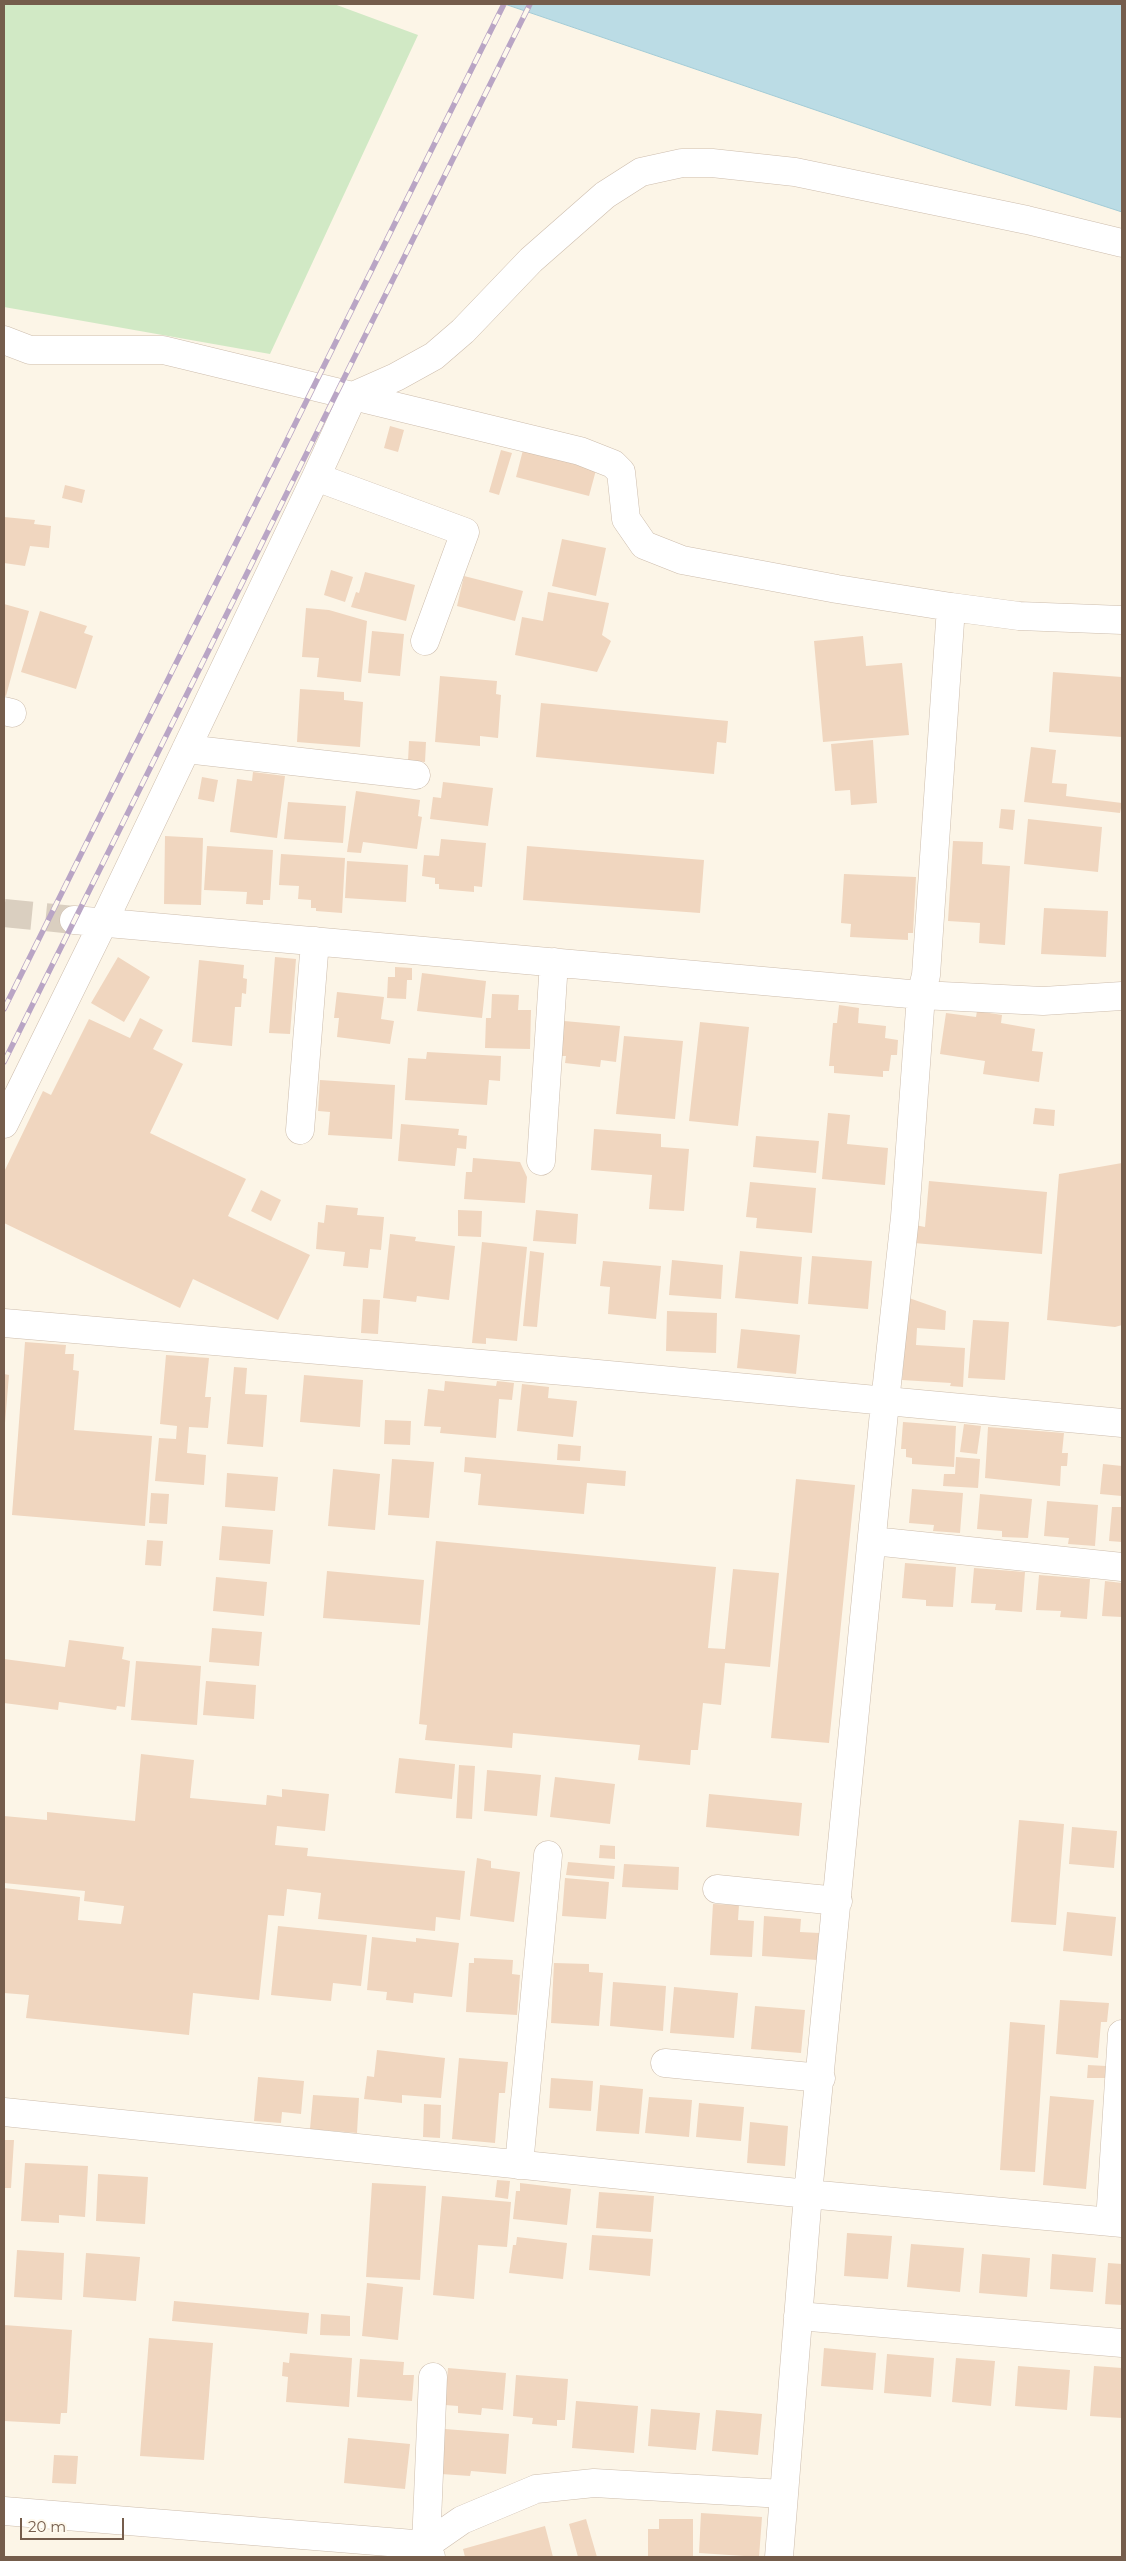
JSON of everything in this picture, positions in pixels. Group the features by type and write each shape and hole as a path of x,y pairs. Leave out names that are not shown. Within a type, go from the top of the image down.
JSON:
{"street":[{"path":"4,1124 103,923 353,396 396,377 434,356 463,331 539,253 605,195 641,172 682,164 712,164 795,172 1027,220 1122,243"},
{"path":"4,340 30,350 163,350 580,451 613,464 622,472 626,519 644,545 682,560 837,589 951,607 1019,616 1122,620"},
{"path":"316,476 465,532 425,641"},
{"path":"779,2557 808,2194 821,2078 885,1402 905,1217 921,995 926,975 951,607"},
{"path":"186,748 416,775"},
{"path":"74,920 921,995 1043,1001 1122,996"},
{"path":"300,1130 315,941"},
{"path":"541,1161 554,962"},
{"path":"4,1323 587,1373 1122,1423"},
{"path":"873,1541 1122,1566"},
{"path":"519,2165 548,1855"},
{"path":"718,1889 838,1901"},
{"path":"4,2112 808,2194 1116,2222 1122,2034"},
{"path":"665,2063 821,2078"},
{"path":"798,2316 1122,2343"},
{"path":"429,2551 433,2377"},
{"path":"4,2511 429,2551 462,2520 536,2489 594,2483 783,2494"}],"green space":[{"path":"4,4 334,4 418,35 270,354 4,307"}],"water":[{"path":"505,4 1122,4 1122,212 968,162"}],"building":[{"path":"390,426 404,430 398,452 384,448"},
{"path":"501,450 512,453 499,495 489,492"},
{"path":"523,450 596,470 589,496 516,477"},
{"path":"65,485 85,490 82,503 62,498"},
{"path":"4,517 35,520 34,524 51,526 49,548 30,546 25,566 4,563"},
{"path":"562,539 606,548 596,596 552,586"},
{"path":"331,570 353,577 345,602 324,595"},
{"path":"365,572 415,585 406,621 351,607 356,592 359,593"},
{"path":"464,576 523,591 515,621 457,606"},
{"path":"548,592 609,603 602,635 611,641 597,672 515,655 522,617 543,621"},
{"path":"4,604 29,611 6,696 4,695"},
{"path":"306,608 329,610 367,621 361,682 317,677 319,658 302,657"},
{"path":"40,611 87,626 84,633 93,636 76,689 21,672"},
{"path":"372,631 404,634 400,676 368,673"},
{"path":"863,636 866,666 902,663 909,735 823,742 814,641"},
{"path":"1053,672 1122,677 1122,737 1049,732"},
{"path":"440,676 497,681 496,694 501,695 498,738 480,736 480,746 435,742"},
{"path":"300,689 344,692 344,700 363,702 360,747 297,742"},
{"path":"541,703 728,721 726,743 717,742 714,774 536,757"},
{"path":"873,740 877,803 851,805 850,790 835,791 831,744"},
{"path":"409,741 426,742 425,762 408,761"},
{"path":"1031,747 1056,750 1052,783 1067,784 1066,796 1122,803 1120,813 1024,802"},
{"path":"253,772 285,776 277,838 230,832 237,779 252,781"},
{"path":"202,777 218,780 214,802 198,799"},
{"path":"443,782 493,788 488,826 430,819 433,797 441,798"},
{"path":"356,791 420,800 418,816 422,817 417,849 363,842 361,853 347,852"},
{"path":"288,802 346,806 343,843 284,839"},
{"path":"1001,809 1015,810 1013,830 999,828"},
{"path":"1028,819 1102,827 1098,872 1024,864"},
{"path":"165,836 203,838 201,905 164,904"},
{"path":"441,839 486,843 482,887 474,886 474,892 439,889 439,884 435,884 435,878 422,876 424,855 439,856"},
{"path":"953,841 983,842 982,864 1010,866 1005,945 979,943 980,923 948,921"},
{"path":"207,846 273,850 270,900 263,900 263,905 246,904 247,892 204,890"},
{"path":"527,846 704,860 700,913 523,900"},
{"path":"281,854 345,858 342,913 316,911 316,908 311,908 311,900 298,899 299,886 279,885"},
{"path":"347,861 408,865 406,902 345,898"},
{"path":"844,874 916,877 913,933 908,933 908,940 850,937 851,924 841,923"},
{"path":"1044,908 1108,911 1106,957 1041,954"},
{"path":"118,957 150,977 124,1022 91,1003"},
{"path":"275,957 296,959 290,1034 269,1033"},
{"path":"199,960 244,965 243,978 247,979 246,994 242,993 241,1007 235,1007 232,1046 192,1042"},
{"path":"395,967 412,968 412,980 407,980 406,999 387,998 388,977 395,977"},
{"path":"422,973 486,981 482,1018 417,1011"},
{"path":"337,992 384,997 381,1019 394,1021 390,1044 337,1037 339,1018 334,1018"},
{"path":"492,994 519,995 518,1010 531,1010 530,1049 485,1048 486,1018 491,1018"},
{"path":"839,1005 859,1008 858,1023 886,1026 885,1038 898,1040 897,1055 891,1055 889,1071 883,1071 883,1077 834,1073 834,1066 829,1066 833,1023 837,1023"},
{"path":"977,1011 1002,1015 1001,1023 1035,1029 1032,1051 1043,1052 1039,1082 983,1074 985,1061 940,1054 946,1013 976,1017"},
{"path":"140,1018 163,1030 153,1049 183,1064 150,1133 246,1179 228,1216 310,1255 278,1320 193,1279 180,1308 4,1223 4,1172 43,1091 51,1095 89,1019 130,1038"},
{"path":"564,1021 620,1026 616,1062 601,1060 600,1067 565,1063 566,1056 560,1056"},
{"path":"700,1022 749,1027 738,1126 689,1121"},
{"path":"624,1036 683,1041 675,1119 616,1114"},
{"path":"427,1052 501,1056 500,1081 489,1080 487,1105 405,1100 408,1058 426,1059"},
{"path":"320,1080 395,1085 392,1139 328,1135 330,1112 318,1111"},
{"path":"1035,1108 1055,1110 1054,1126 1033,1124"},
{"path":"828,1113 850,1115 847,1144 888,1148 885,1185 822,1179"},
{"path":"401,1124 459,1129 458,1135 467,1136 466,1149 457,1148 455,1166 398,1161"},
{"path":"594,1129 661,1134 661,1147 689,1149 684,1211 649,1209 652,1175 591,1170"},
{"path":"756,1136 819,1141 816,1173 753,1167"},
{"path":"473,1158 520,1162 527,1177 525,1203 464,1199 466,1172 472,1172"},
{"path":"1122,1163 1122,1325 1115,1327 1047,1320 1059,1174"},
{"path":"929,1181 1047,1192 1042,1254 914,1243 915,1225 925,1227"},
{"path":"750,1182 816,1188 812,1233 756,1228 757,1218 746,1217"},
{"path":"261,1190 281,1200 271,1221 251,1211"},
{"path":"326,1205 358,1208 357,1215 384,1217 381,1250 370,1249 368,1268 343,1266 345,1252 316,1249 318,1222 324,1223"},
{"path":"458,1210 482,1211 481,1237 458,1236"},
{"path":"536,1210 578,1214 576,1244 533,1241"},
{"path":"390,1234 416,1237 415,1241 455,1246 449,1300 417,1296 416,1302 383,1298"},
{"path":"482,1242 527,1247 517,1341 486,1338 486,1344 472,1343"},
{"path":"530,1251 544,1253 537,1327 523,1326"},
{"path":"740,1251 802,1257 798,1304 735,1298"},
{"path":"812,1256 872,1261 868,1309 808,1304"},
{"path":"672,1260 723,1265 721,1299 669,1295"},
{"path":"603,1261 661,1266 656,1319 608,1314 610,1287 600,1286"},
{"path":"909,1298 946,1311 945,1330 917,1328 916,1345 965,1348 963,1387 950,1386 951,1383 902,1380"},
{"path":"363,1299 380,1300 378,1334 361,1333"},
{"path":"667,1311 717,1313 716,1353 666,1351"},
{"path":"973,1320 1009,1322 1005,1380 968,1378"},
{"path":"741,1329 800,1335 796,1374 737,1368"},
{"path":"25,1342 66,1345 65,1354 74,1354 73,1370 79,1371 74,1430 152,1436 145,1526 12,1515"},
{"path":"166,1355 209,1358 205,1397 211,1397 208,1428 189,1427 187,1453 206,1455 204,1485 155,1481 159,1438 176,1439 177,1426 160,1424"},
{"path":"234,1367 247,1368 245,1394 267,1395 263,1447 227,1444"},
{"path":"4,1374 9,1375 5,1423 4,1423"},
{"path":"304,1375 363,1380 360,1427 300,1422"},
{"path":"445,1381 496,1386 497,1381 514,1383 512,1400 499,1399 496,1438 440,1433 441,1427 424,1426 428,1389 444,1391"},
{"path":"522,1384 549,1387 548,1398 577,1401 573,1437 517,1431"},
{"path":"385,1420 411,1421 410,1445 384,1444"},
{"path":"903,1422 956,1426 954,1467 912,1464 912,1458 906,1457 906,1449 901,1449"},
{"path":"964,1424 981,1426 977,1454 960,1452"},
{"path":"988,1427 1064,1433 1062,1453 1068,1453 1067,1466 1061,1466 1060,1486 985,1478"},
{"path":"558,1444 581,1446 580,1461 557,1460"},
{"path":"465,1457 626,1471 625,1486 587,1483 584,1514 478,1505 481,1474 464,1472"},
{"path":"956,1457 980,1459 978,1488 943,1486 944,1474 955,1474"},
{"path":"392,1459 434,1462 429,1518 388,1515"},
{"path":"1103,1464 1122,1466 1122,1496 1100,1494"},
{"path":"333,1469 380,1474 375,1530 328,1526"},
{"path":"227,1473 278,1477 275,1511 225,1507"},
{"path":"796,1479 855,1485 829,1743 771,1738"},
{"path":"912,1489 963,1493 960,1533 933,1531 934,1525 909,1523"},
{"path":"151,1493 169,1494 167,1524 149,1523"},
{"path":"980,1494 1032,1499 1028,1538 1002,1537 1002,1531 977,1529"},
{"path":"1047,1501 1098,1505 1095,1546 1068,1544 1069,1538 1044,1536"},
{"path":"1112,1507 1122,1507 1122,1542 1109,1541"},
{"path":"222,1526 273,1530 270,1564 219,1560"},
{"path":"147,1540 163,1541 161,1566 145,1565"},
{"path":"436,1541 716,1567 708,1648 725,1649 733,1569 779,1573 770,1667 725,1663 721,1705 703,1703 698,1750 691,1750 690,1765 638,1760 640,1745 513,1733 512,1748 425,1740 427,1725 419,1724"},
{"path":"905,1563 956,1567 953,1607 926,1606 926,1600 902,1598"},
{"path":"974,1568 1025,1572 1022,1612 995,1610 996,1604 971,1603"},
{"path":"327,1571 424,1580 420,1625 323,1618"},
{"path":"1039,1575 1090,1579 1087,1619 1060,1617 1061,1611 1036,1610"},
{"path":"216,1577 267,1582 264,1616 213,1611"},
{"path":"1105,1581 1122,1583 1122,1617 1102,1616"},
{"path":"212,1628 262,1632 259,1666 209,1662"},
{"path":"69,1640 124,1647 122,1659 130,1661 125,1707 117,1706 116,1710 59,1702 58,1710 4,1703 4,1659 65,1667"},
{"path":"136,1661 201,1666 197,1725 131,1720"},
{"path":"206,1681 256,1685 254,1719 203,1715"},
{"path":"141,1754 194,1760 190,1798 266,1805 267,1795 282,1797 282,1789 329,1794 325,1831 277,1826 275,1845 308,1848 307,1856 465,1871 460,1920 436,1917 435,1931 318,1919 321,1893 287,1889 284,1916 268,1915 259,2000 193,1993 189,2035 26,2018 29,1995 4,1993 4,1888 80,1897 78,1920 121,1924 124,1906 84,1901 85,1891 4,1883 4,1816 47,1820 47,1812 135,1821"},
{"path":"399,1758 455,1764 452,1799 395,1793"},
{"path":"459,1765 475,1766 472,1819 456,1818"},
{"path":"487,1770 541,1775 537,1816 484,1811"},
{"path":"555,1777 615,1784 610,1824 550,1817"},
{"path":"709,1794 802,1803 799,1836 706,1827"},
{"path":"1019,1820 1064,1824 1056,1925 1011,1922"},
{"path":"1072,1827 1117,1831 1114,1868 1069,1864"},
{"path":"600,1845 615,1846 615,1859 599,1858"},
{"path":"477,1858 491,1861 491,1868 520,1872 514,1922 470,1916"},
{"path":"568,1862 615,1866 614,1879 566,1875"},
{"path":"624,1864 679,1867 678,1890 622,1887"},
{"path":"565,1878 609,1882 606,1919 562,1916"},
{"path":"713,1904 739,1905 738,1920 754,1921 752,1957 710,1955"},
{"path":"1067,1912 1116,1917 1112,1956 1063,1951"},
{"path":"764,1916 801,1919 800,1932 819,1933 817,1960 762,1956"},
{"path":"278,1926 367,1935 361,1986 333,1983 331,2001 271,1995"},
{"path":"372,1937 416,1942 416,1938 459,1943 452,1997 414,1993 413,2003 386,2000 387,1992 367,1990"},
{"path":"474,1958 513,1960 512,1974 520,1975 517,2015 466,2012 469,1963 474,1963"},
{"path":"554,1963 589,1964 589,1972 603,1973 599,2026 551,2023"},
{"path":"613,1982 666,1986 663,2031 610,2026"},
{"path":"674,1987 738,1993 734,2038 670,2033"},
{"path":"1060,2000 1109,2003 1107,2022 1101,2022 1098,2058 1056,2054"},
{"path":"755,2006 805,2010 801,2053 751,2049"},
{"path":"1010,2022 1045,2025 1035,2172 1000,2170"},
{"path":"377,2050 445,2058 441,2098 402,2095 402,2103 364,2099 367,2076 374,2077"},
{"path":"459,2058 508,2062 505,2093 499,2093 495,2143 452,2139"},
{"path":"1088,2065 1106,2066 1106,2078 1087,2078"},
{"path":"258,2077 304,2081 301,2114 282,2112 281,2123 254,2121"},
{"path":"551,2078 593,2081 591,2111 549,2108"},
{"path":"600,2085 643,2089 639,2134 596,2131"},
{"path":"313,2095 359,2098 357,2133 310,2129"},
{"path":"1050,2096 1094,2100 1086,2189 1043,2185"},
{"path":"649,2097 692,2100 689,2137 645,2133"},
{"path":"699,2103 744,2107 741,2141 696,2137"},
{"path":"424,2104 441,2105 440,2138 423,2137"},
{"path":"750,2122 788,2126 785,2166 747,2163"},
{"path":"4,2140 14,2140 11,2188 4,2188"},
{"path":"25,2163 88,2166 85,2217 59,2215 59,2223 21,2221"},
{"path":"98,2174 148,2177 145,2224 96,2221"},
{"path":"497,2180 510,2181 508,2199 495,2197"},
{"path":"372,2183 426,2186 420,2280 366,2277"},
{"path":"520,2183 571,2189 567,2225 513,2219 516,2191 520,2191"},
{"path":"599,2192 654,2196 651,2232 596,2228"},
{"path":"442,2196 511,2202 507,2247 478,2245 474,2299 433,2295"},
{"path":"847,2233 892,2236 888,2279 844,2276"},
{"path":"592,2235 653,2239 650,2276 589,2270"},
{"path":"517,2237 567,2243 563,2279 509,2273 513,2245 516,2245"},
{"path":"911,2244 964,2248 960,2292 907,2287"},
{"path":"17,2250 64,2253 62,2300 14,2297"},
{"path":"86,2253 140,2257 136,2301 83,2297"},
{"path":"982,2254 1030,2258 1027,2297 979,2293"},
{"path":"1052,2254 1096,2258 1093,2292 1050,2289"},
{"path":"1108,2263 1122,2264 1122,2305 1105,2304"},
{"path":"367,2283 403,2287 398,2340 362,2336"},
{"path":"174,2301 309,2313 307,2334 172,2321"},
{"path":"321,2314 350,2316 350,2336 320,2335"},
{"path":"4,2325 72,2330 67,2413 61,2413 60,2424 4,2421"},
{"path":"149,2338 213,2343 204,2460 140,2456"},
{"path":"824,2348 876,2353 873,2390 821,2386"},
{"path":"290,2353 352,2358 349,2407 286,2402 288,2377 282,2376 283,2362 289,2363"},
{"path":"887,2354 934,2358 931,2397 884,2393"},
{"path":"956,2358 995,2361 991,2406 952,2402"},
{"path":"360,2359 404,2362 403,2375 414,2375 412,2401 357,2397"},
{"path":"1018,2366 1070,2370 1067,2410 1015,2406"},
{"path":"1094,2366 1122,2368 1122,2418 1090,2416"},
{"path":"448,2368 506,2373 503,2410 482,2408 481,2415 458,2413 458,2406 445,2405"},
{"path":"516,2375 568,2379 565,2420 557,2420 557,2426 532,2424 533,2418 513,2416"},
{"path":"576,2401 638,2406 634,2453 572,2448"},
{"path":"651,2409 700,2413 696,2450 648,2446"},
{"path":"716,2410 762,2414 758,2455 712,2451"},
{"path":"445,2429 509,2434 506,2474 471,2471 470,2476 441,2474"},
{"path":"348,2438 410,2444 405,2489 344,2483"},
{"path":"54,2455 78,2456 76,2484 52,2483"},
{"path":"701,2513 762,2517 759,2557 699,2553"},
{"path":"586,2519 597,2557 578,2557 569,2524"},
{"path":"659,2519 693,2519 693,2557 648,2557 648,2529 659,2529"},
{"path":"545,2526 553,2557 465,2557 463,2549"}],"tunnel":[{"path":"4,913 74,920"}],"railway":[{"path":"4,1009 504,4"},
{"path":"4,1062 530,4"}]}
